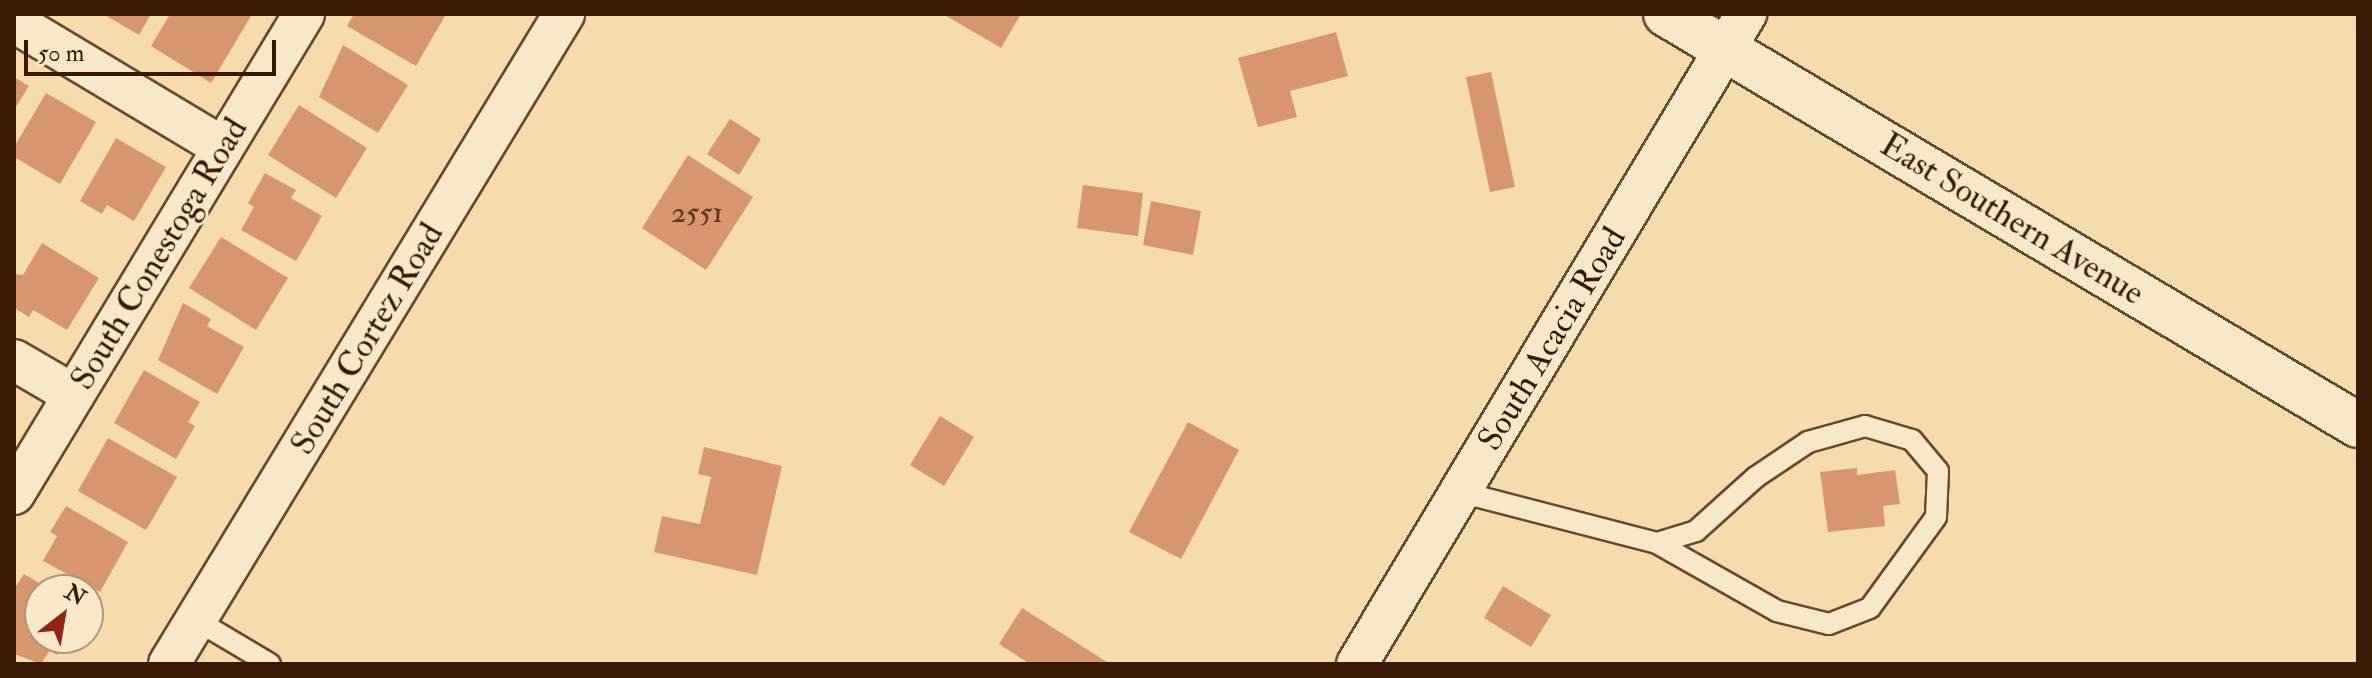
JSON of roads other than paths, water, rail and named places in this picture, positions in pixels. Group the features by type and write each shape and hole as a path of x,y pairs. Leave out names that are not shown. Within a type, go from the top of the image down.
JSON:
{"street":[{"name":"South Conestoga Road","path":"14,494 304,14"},
{"name":"South Cortez Road","path":"169,664 564,14"},
{"name":"East Southern Avenue","path":"1666,14 1736,32 2358,425"},
{"path":"14,22 222,147"},
{"name":"South Acacia Road","path":"1357,664 1736,32"},
{"path":"14,360 74,395"}],"lane":[{"path":"1460,492 1657,543 1777,611 1829,624 1870,608 1936,517 1938,471 1912,440 1865,426 1808,442 1756,477 1696,531 1657,543"},
{"path":"196,620 270,664"}]}
